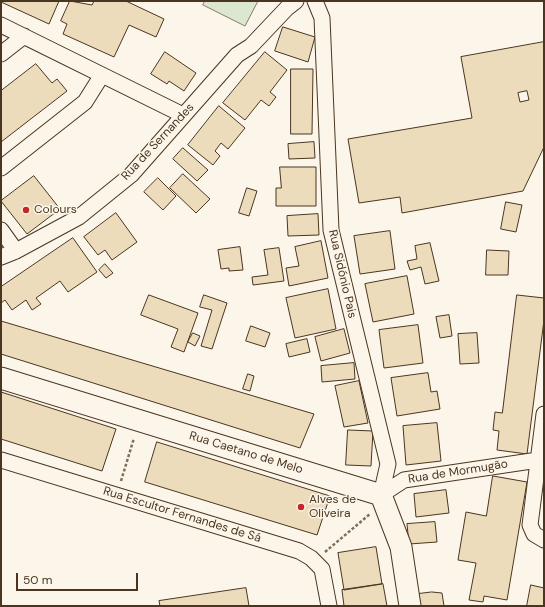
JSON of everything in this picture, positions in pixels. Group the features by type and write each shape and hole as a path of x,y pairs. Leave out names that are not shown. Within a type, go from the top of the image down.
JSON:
{"street":[{"name":"Rua de Sernandes","path":"1,257 16,251 79,218 131,174 236,55 251,46 287,8 296,1"},
{"name":"Rua Sidónio Pais","path":"315,1 322,18 331,230 388,464 382,498"},
{"path":"1,25 183,115"},
{"path":"1,54 24,36"},
{"path":"1,168 85,102 102,75"},
{"path":"1,230 16,251"},
{"name":"Rua Caetano de Melo","path":"1,378 140,420 382,498"},
{"path":"539,537 530,525 544,414"},
{"name":"Rua Escultor Fernandes de Sá","path":"1,460 117,494 299,551 315,561"},
{"name":"Rua de Mormugão","path":"382,498 404,480 538,460"},
{"path":"382,498 401,547 410,606"},
{"path":"315,561 322,569 329,606"}],"path":[{"path":"117,494 140,420"},
{"path":"315,561 382,498"}],"green space":[{"path":"205,1 258,1 245,26 203,5"}],"building":[{"path":"1,1 59,1 49,24"},
{"path":"70,1 92,5 94,1 126,1 164,19 156,37 129,25 114,57 63,34 67,24 61,21"},
{"path":"283,27 315,37 308,62 275,51"},
{"path":"544,42 544,147 523,191 402,213 400,197 359,203 348,139 472,118 461,57"},
{"path":"165,52 196,73 184,91 169,81 167,84 151,74"},
{"path":"265,52 287,70 270,92 276,97 269,106 261,100 245,120 223,103"},
{"path":"36,64 52,83 57,79 67,91 1,142 1,91"},
{"path":"291,69 313,69 312,134 291,134"},
{"path":"527,91 529,100 520,102 518,93"},
{"path":"219,106 245,128 228,149 221,143 215,151 220,156 213,165 188,145"},
{"path":"314,142 315,158 289,159 288,144"},
{"path":"183,148 208,170 197,181 173,159"},
{"path":"280,167 316,167 316,206 276,206 276,188 281,188"},
{"path":"183,174 210,199 196,213 170,188"},
{"path":"34,176 60,209 27,234 1,201"},
{"path":"158,178 176,196 163,210 144,192"},
{"path":"247,188 257,191 249,216 239,213"},
{"path":"506,202 522,205 516,232 501,229"},
{"path":"116,213 137,242 112,260 105,250 98,255 84,237"},
{"path":"318,214 319,235 288,236 287,216"},
{"path":"390,231 395,269 360,274 354,236"},
{"path":"73,238 97,272 68,292 60,281 36,298 41,304 32,310 26,300 12,310 5,300 1,303 1,287"},
{"path":"321,241 328,278 289,286 286,268 299,266 295,247"},
{"path":"430,243 439,281 425,284 421,267 410,270 407,261 417,259 415,246"},
{"path":"240,247 243,270 229,271 229,268 221,269 218,250"},
{"path":"279,248 284,281 253,285 252,277 268,275 264,250"},
{"path":"487,250 509,251 508,275 486,275"},
{"path":"105,264 113,273 106,278 99,270"},
{"path":"407,276 414,314 373,322 365,284"},
{"path":"328,289 336,329 295,338 286,298"},
{"path":"149,295 198,313 184,352 171,347 178,329 141,315"},
{"path":"204,295 227,303 212,349 201,346 212,310 200,307"},
{"path":"517,295 544,298 544,320 527,454 497,450 499,431 493,430 495,412 502,413"},
{"path":"449,315 452,336 440,338 436,317"},
{"path":"1,321 314,414 300,448 1,354"},
{"path":"418,325 423,363 384,368 379,330"},
{"path":"251,326 270,333 265,347 246,341"},
{"path":"344,329 350,353 321,361 315,337"},
{"path":"193,333 200,336 195,346 188,342"},
{"path":"477,333 479,363 460,364 458,334"},
{"path":"307,339 310,352 289,357 286,344"},
{"path":"354,363 355,379 322,382 321,366"},
{"path":"428,373 431,392 437,391 440,409 397,416 391,378"},
{"path":"248,374 254,376 250,391 243,389"},
{"path":"359,381 368,423 344,427 335,386"},
{"path":"1,392 116,429 102,471 1,439"},
{"path":"437,423 441,461 406,465 403,426"},
{"path":"348,430 373,431 371,466 346,465"},
{"path":"157,442 330,496 317,535 145,482"},
{"path":"493,476 527,482 507,600 484,596 483,602 469,600 476,563 458,560 466,512 486,516"},
{"path":"446,490 449,513 416,517 414,494"},
{"path":"435,522 437,542 409,544 407,524"},
{"path":"376,547 382,584 344,590 338,553"},
{"path":"383,584 387,606 344,606 342,590"},
{"path":"531,585 544,588 544,606 527,606"},
{"path":"246,588 249,606 160,606 159,601"},
{"path":"432,592 442,593 444,606 420,606 418,594"}],"place":[{"name":"Colours","path":"26,210"},
{"name":"Alves de Oliveira","path":"301,507"}]}
